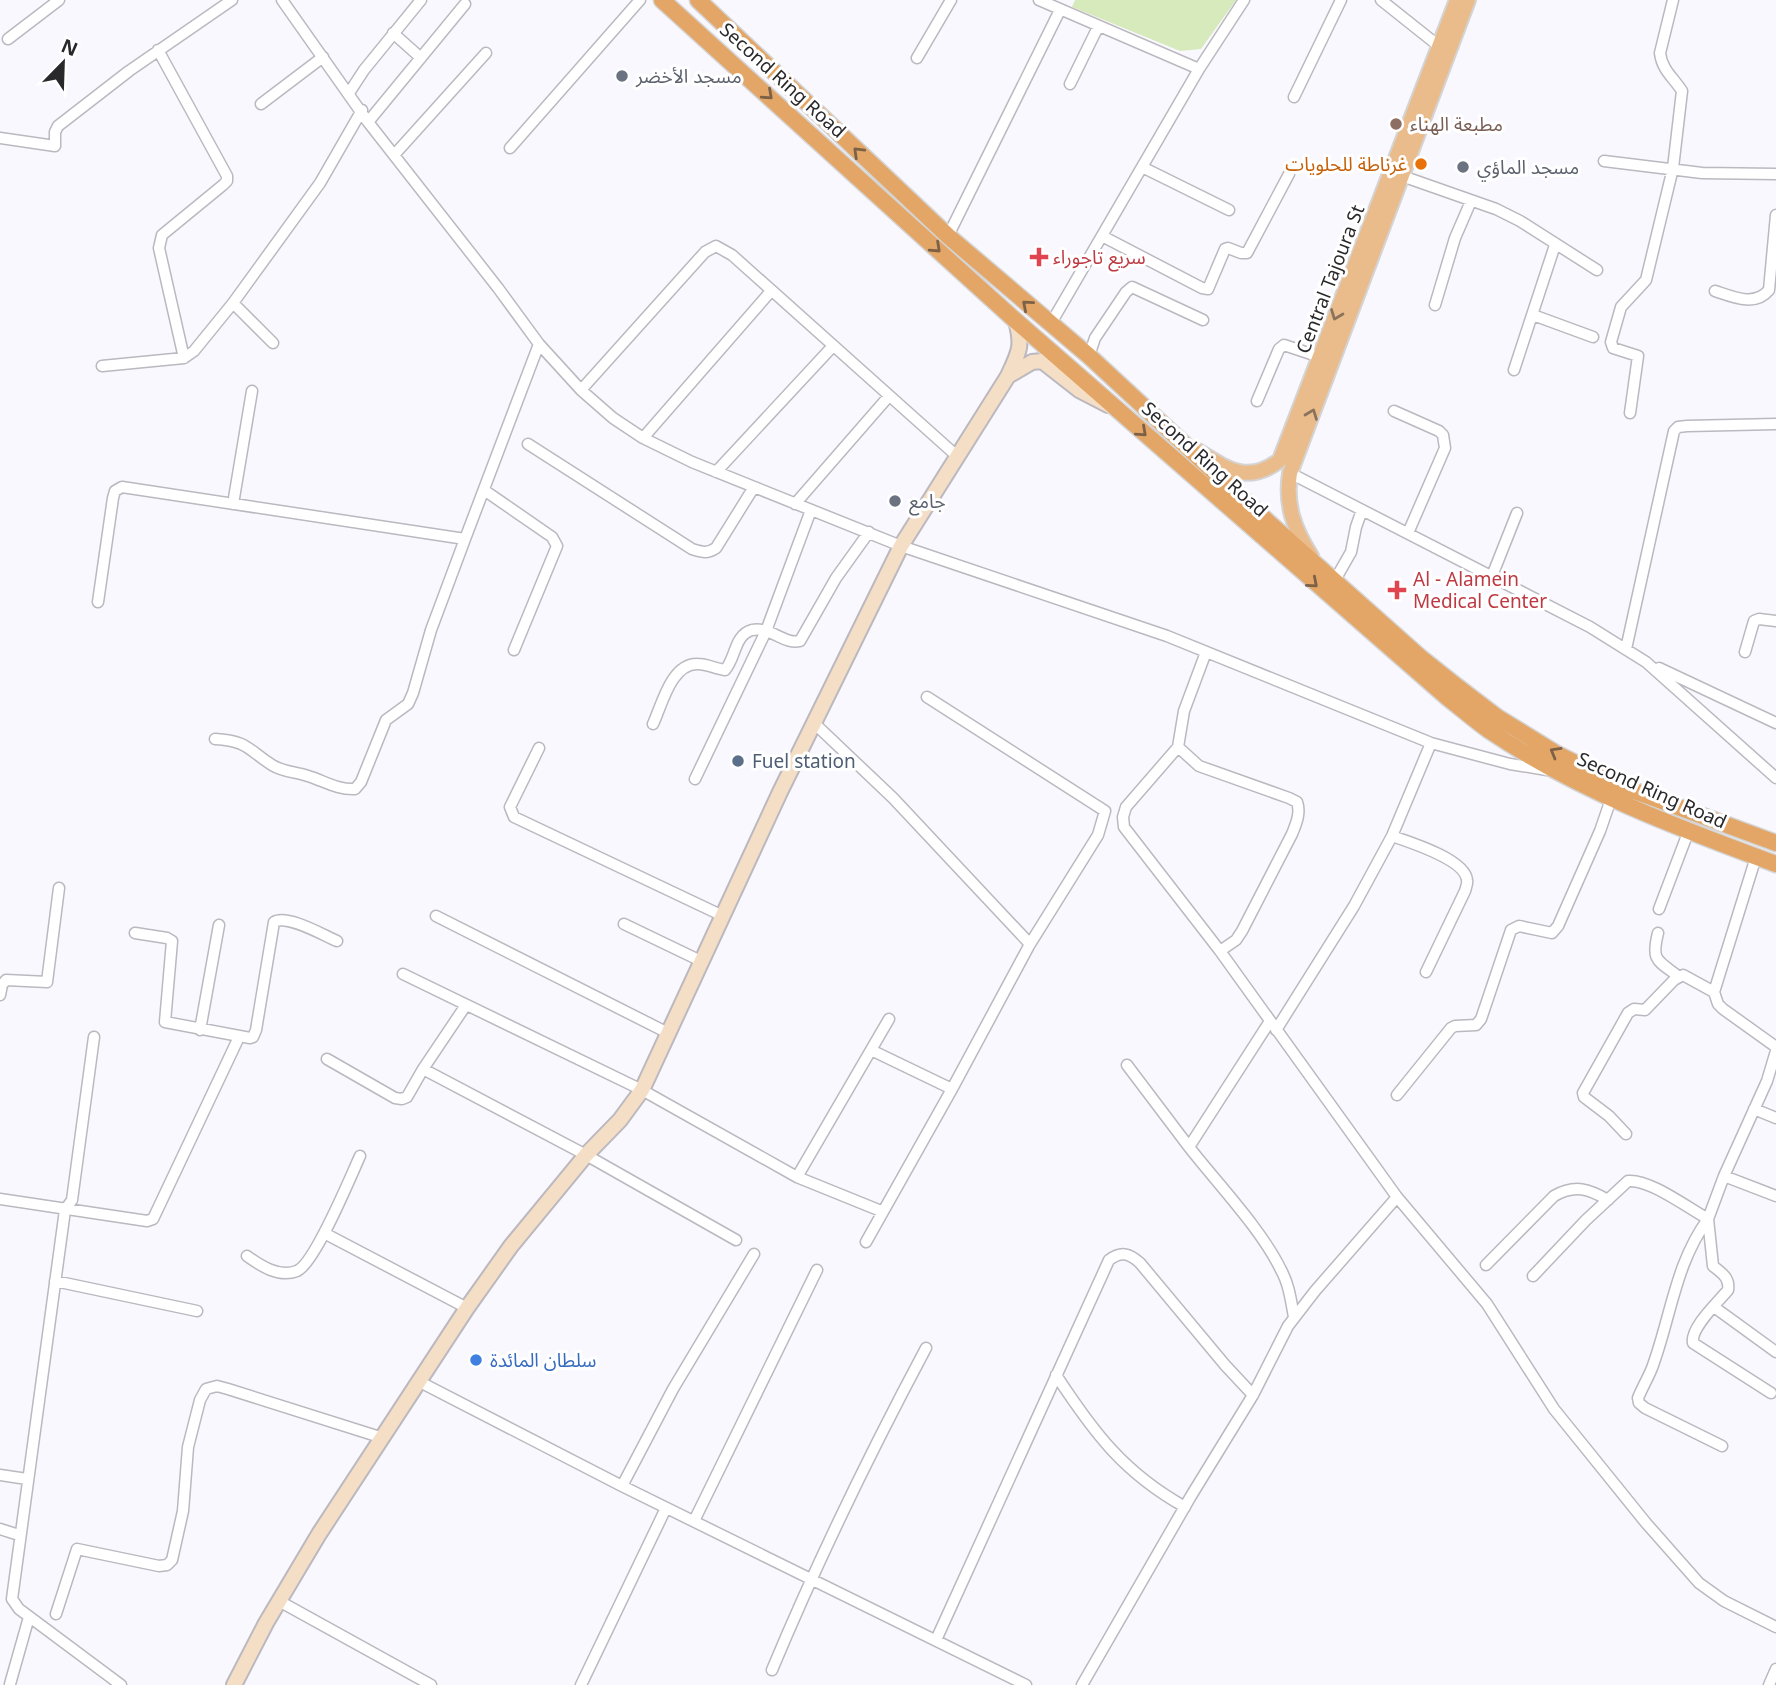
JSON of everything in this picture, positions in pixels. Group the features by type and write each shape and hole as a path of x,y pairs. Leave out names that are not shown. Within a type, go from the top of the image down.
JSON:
{"highway":[{"name":"Second Ring Road","path":"663,0 1016,321 1414,671 1490,731 1611,799 1776,864"},
{"name":"Second Ring Road","path":"698,0 948,236 1089,356 1174,437 1421,658 1465,693 1497,717 1558,754 1621,786 1776,844"},
{"path":"706,38 717,37 724,24"},
{"path":"747,76 752,65 762,61"}],"main road":[{"name":"Central Tajoura St","path":"1314,562 1295,529 1291,515 1288,498 1290,473 1402,176 1440,47 1457,0"},
{"name":"Central Tajoura St","path":"1174,437 1238,472 1256,474 1280,460 1468,0"},
{"path":"234,1685 279,1601 467,1308 511,1246 586,1155 620,1120 642,1090 814,723 901,546 1008,376 1021,349 1016,321"},
{"path":"1008,376 1032,362 1042,361 1088,396 1117,410"}],"street":[{"path":"8,39 59,0"},
{"path":"282,0 368,122 539,344 581,390 643,438 716,472 901,546 1167,636 1431,743 1510,764 1557,771"},
{"path":"349,93 364,70 421,0"},
{"path":"510,148 640,0"},
{"path":"917,58 951,0"},
{"path":"1050,325 1199,69 1244,0"},
{"path":"1294,97 1341,0"},
{"path":"1381,0 1440,47"},
{"path":"1630,413 1638,356 1614,348 1611,342 1621,307 1646,280 1673,169 1682,91 1667,73 1660,52 1673,0"},
{"path":"0,138 55,146 58,126 225,2"},
{"path":"1045,2 1199,69"},
{"path":"368,122 465,4"},
{"path":"948,236 1060,10"},
{"path":"1070,85 1098,27"},
{"path":"393,33 421,58"},
{"path":"158,50 227,176 223,186 162,235 160,241 159,248 184,358"},
{"path":"395,154 486,53"},
{"path":"261,104 323,57"},
{"path":"102,366 184,358 194,351 233,303 320,183 362,110"},
{"path":"1604,161 1722,174 1776,174"},
{"path":"1142,167 1229,210"},
{"path":"1102,236 1208,289 1225,249 1247,253 1289,174"},
{"path":"1402,176 1520,220 1597,270"},
{"path":"1435,305 1455,238 1471,201"},
{"path":"1715,291 1754,300 1763,298 1769,290 1776,215"},
{"path":"1514,370 1555,245"},
{"path":"581,390 712,247 722,247 958,457"},
{"path":"1089,356 1096,338 1132,287 1203,320"},
{"path":"643,438 771,291"},
{"path":"233,303 272,343"},
{"path":"1533,315 1593,337"},
{"path":"215,739 243,743 273,766 338,787 355,789 361,782 386,720 408,704 413,693 431,630 539,344"},
{"path":"1257,401 1279,349 1284,345 1320,357"},
{"path":"716,472 833,346"},
{"path":"233,504 252,391"},
{"path":"795,504 889,396"},
{"path":"1394,411 1439,431 1445,448 1408,533"},
{"path":"1626,649 1674,431 1687,426 1776,424"},
{"path":"528,444 692,549 703,553 716,548 754,487"},
{"path":"1290,473 1590,627 1646,662 1776,723"},
{"path":"97,602 113,498 118,489 129,488 465,539"},
{"path":"484,490 552,537 557,546 514,650"},
{"path":"695,779 766,631 811,510"},
{"path":"1335,580 1352,552 1362,510"},
{"path":"1492,576 1517,513"},
{"path":"653,724 672,682 682,668 698,664 725,670 739,638 751,631 766,631 794,642 800,641 832,584 869,532"},
{"path":"1745,652 1754,621 1776,621"},
{"path":"1206,652 1184,711 1178,747 1126,807 1124,827 1220,951 1397,1197 1487,1304 1554,1409 1699,1583 1724,1601 1776,1627"},
{"path":"1646,662 1776,778"},
{"path":"866,1242 1030,944 1098,835 1105,811 927,697"},
{"path":"814,723 893,798 1030,944"},
{"path":"1189,1147 1354,905 1392,836 1431,743"},
{"path":"1178,747 1199,766 1297,802 1299,807 1292,834 1242,931 1236,940 1220,951"},
{"path":"539,748 510,807 513,817 723,916"},
{"path":"1397,1095 1451,1028 1476,1025 1481,1019 1511,930 1519,926 1552,933 1558,926 1600,831 1611,799"},
{"path":"1659,909 1689,831"},
{"path":"1392,836 1461,867 1467,880 1465,891 1426,972"},
{"path":"1722,1446 1645,1408 1638,1398 1652,1368 1681,1265 1695,1236 1708,1219 1724,1176 1773,1071 1776,1049 1723,1009 1714,992 1756,857"},
{"path":"0,995 6,980 47,982 59,888"},
{"path":"436,916 668,1033"},
{"path":"135,933 167,937 172,941 164,1023 250,1038 255,1034 274,922 278,919 287,920 337,941"},
{"path":"624,924 703,962"},
{"path":"200,1030 219,925"},
{"path":"1658,933 1653,951 1656,957 1678,976"},
{"path":"403,974 642,1090 797,1177 881,1212"},
{"path":"1626,1134 1609,1116 1584,1097 1584,1089 1628,1013 1634,1009 1646,1010 1678,976 1689,977 1714,992"},
{"path":"327,1059 401,1099 407,1097 466,1005"},
{"path":"797,1177 889,1018"},
{"path":"15,1605 12,1590 19,1535 65,1210 72,1200 94,1037"},
{"path":"0,1199 147,1221 153,1219 239,1037"},
{"path":"871,1050 952,1089"},
{"path":"1127,1065 1264,1241 1287,1283 1294,1317"},
{"path":"423,1069 586,1155 736,1240"},
{"path":"1754,1108 1776,1118"},
{"path":"247,1256 276,1271 299,1270 308,1261 324,1233 360,1156"},
{"path":"1724,1176 1776,1196"},
{"path":"1533,1276 1628,1181 1635,1180 1651,1186 1708,1219"},
{"path":"1486,1265 1554,1196 1563,1191 1583,1188 1608,1200"},
{"path":"1082,1685 1253,1395 1294,1317 1397,1197"},
{"path":"1708,1219 1713,1266 1729,1283 1728,1290 1694,1328 1691,1336 1693,1343 1771,1393"},
{"path":"324,1233 467,1308"},
{"path":"936,1640 1109,1260 1123,1253 1140,1263 1253,1395"},
{"path":"622,1486 673,1389 754,1254"},
{"path":"694,1521 817,1270"},
{"path":"55,1281 197,1311"},
{"path":"1714,1307 1776,1352"},
{"path":"772,1670 810,1579 866,1461 926,1348"},
{"path":"1056,1376 1099,1436 1118,1457 1155,1490 1185,1507"},
{"path":"420,1382 622,1486 1026,1685"},
{"path":"56,1614 77,1549 159,1566 167,1565 172,1560 183,1511 188,1447 200,1400 206,1390 217,1386 383,1438"},
{"path":"0,1475 27,1479"},
{"path":"581,1685 666,1508"},
{"path":"0,1529 19,1535"},
{"path":"279,1601 430,1685"},
{"path":"0,1604 15,1605 121,1685"},
{"path":"10,1684 29,1617"},
{"path":"1769,1685 1776,1669"}],"green space":[{"path":"1075,0 1236,0 1201,49 1180,51 1072,7"}],"place":[{"name":"مسجد الأخضر","path":"622,76"},
{"name":"مطبعة الهناء","path":"1396,124"},
{"name":"غرناطة للحلويات","path":"1421,164"},
{"name":"مسجد الماؤي","path":"1463,167"},
{"name":"سريع تاجوراء","path":"1039,257"},
{"name":"جامع","path":"895,501"},
{"name":"Al - Alamein Medical Center","path":"1397,590"},
{"name":"Fuel station","path":"738,761"},
{"name":"سلطان المائدة","path":"476,1360"}]}
